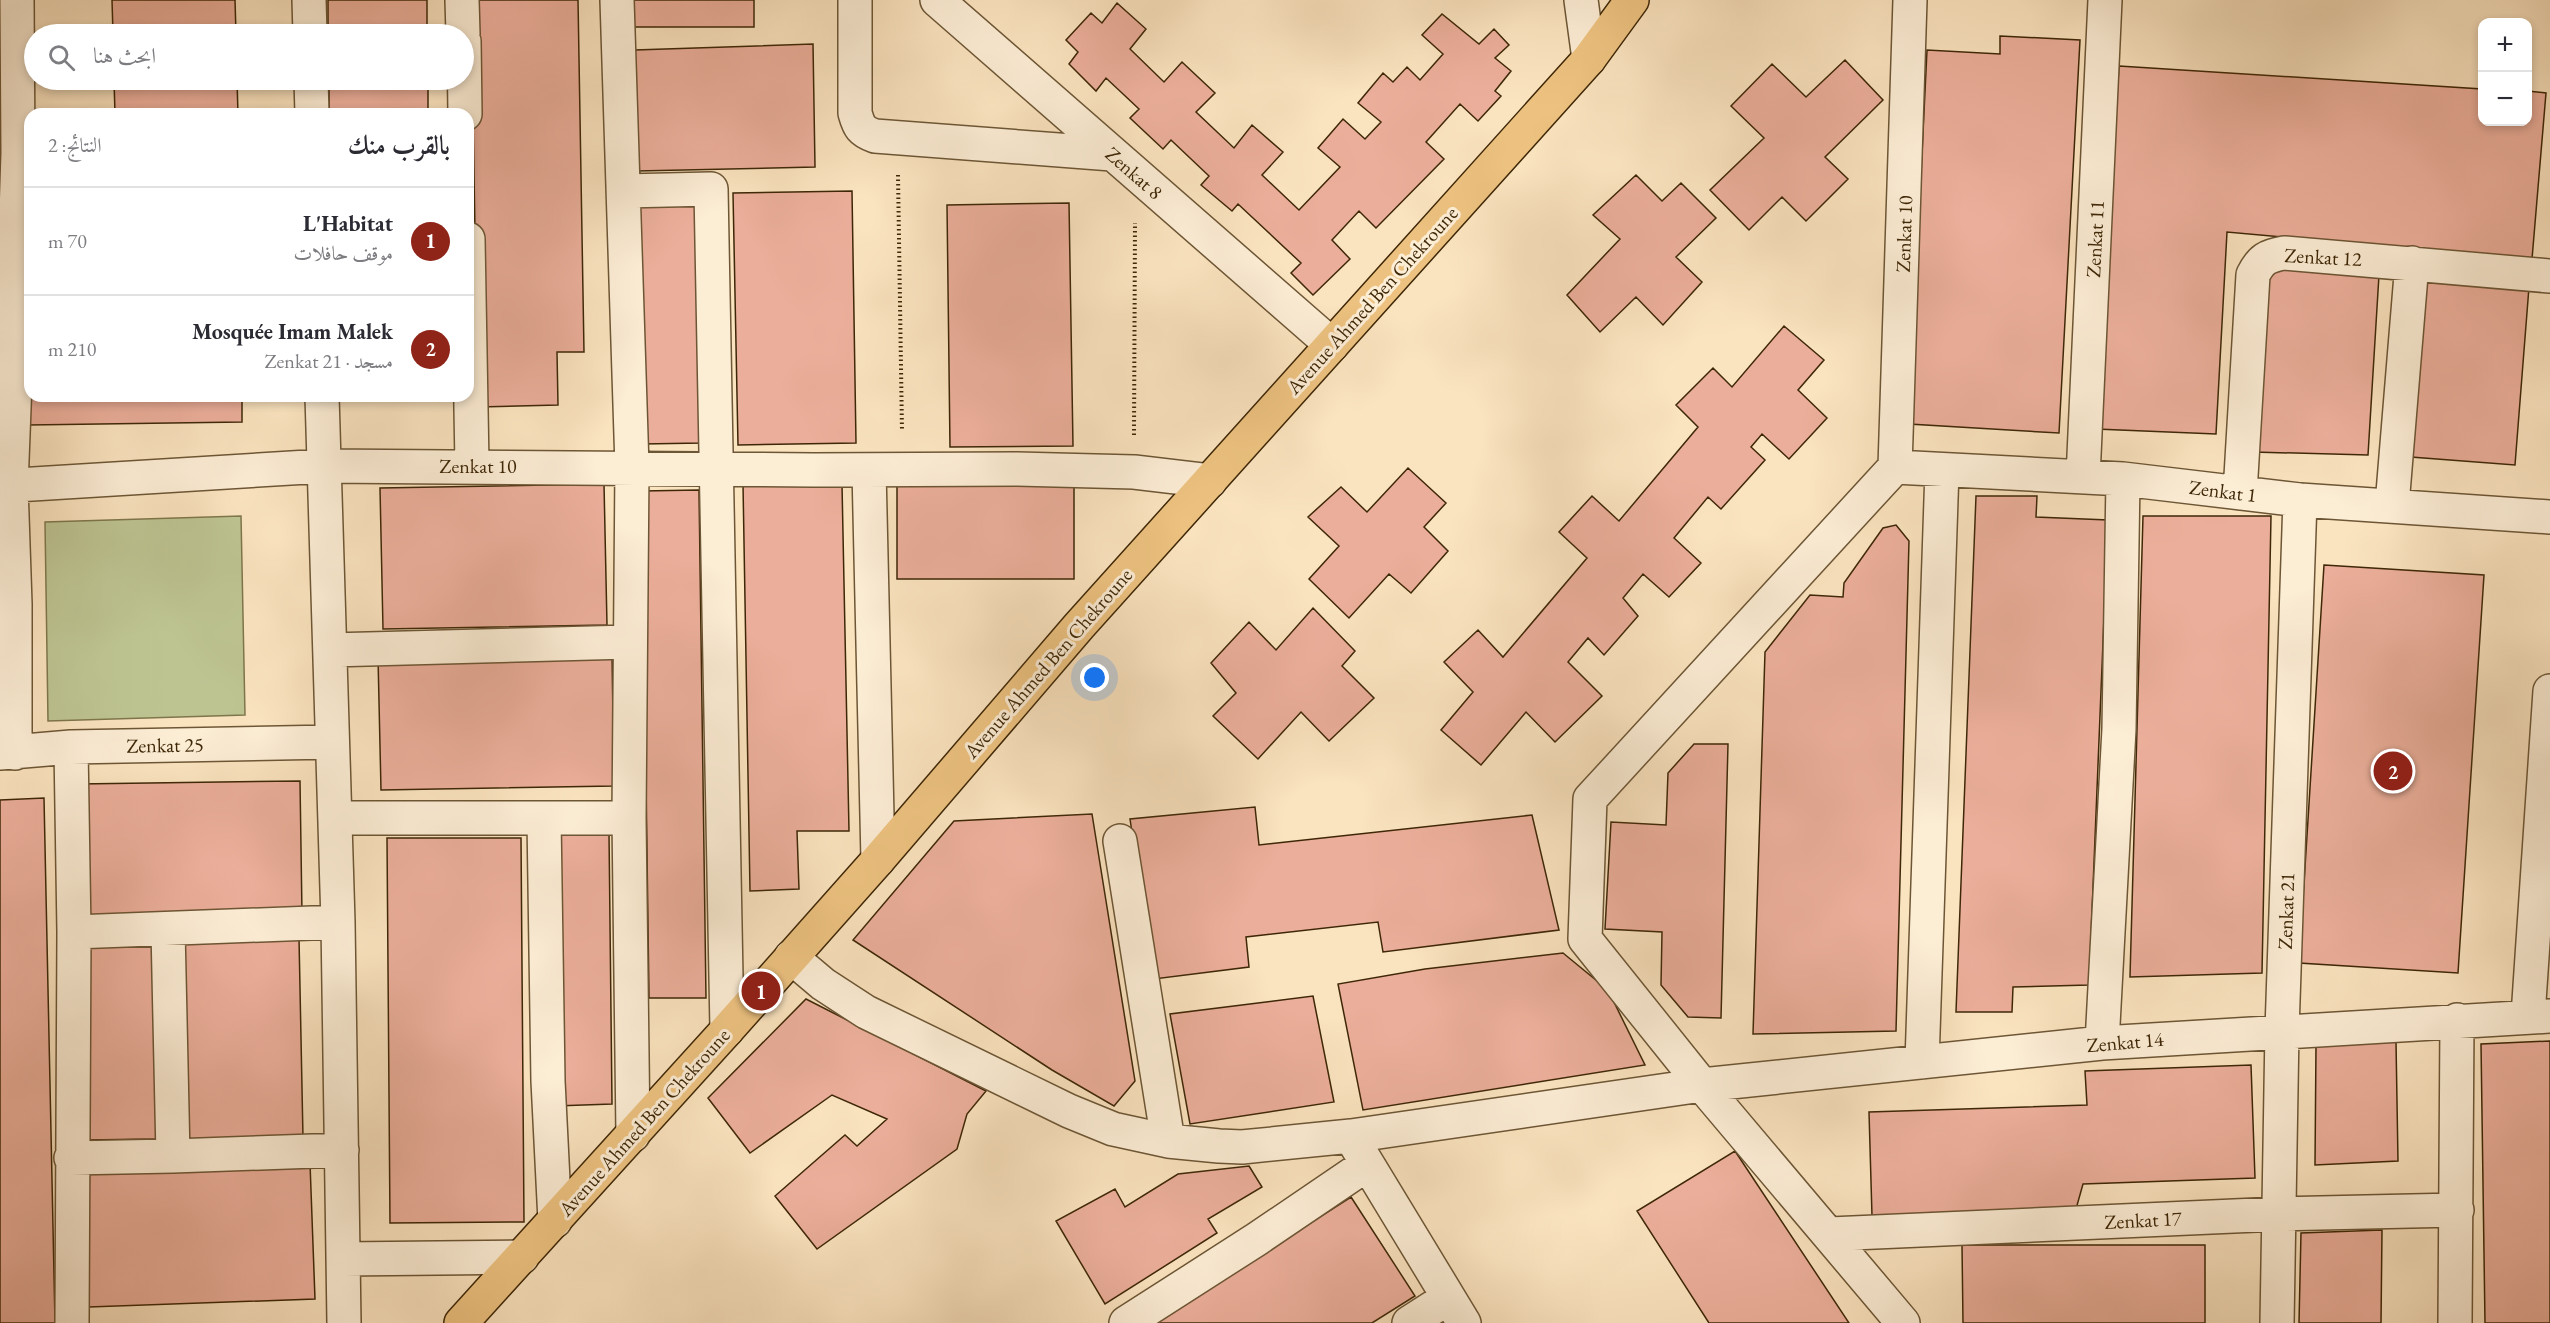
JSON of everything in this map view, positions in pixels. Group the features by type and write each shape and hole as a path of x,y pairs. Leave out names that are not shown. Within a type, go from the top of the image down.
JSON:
{"main road":[{"name":"Avenue Ahmed Ben Chekroune","path":"461,1323 727,1030 878,860 1079,626 1589,58 1632,0"}],"street":[{"path":"8,753 15,604 6,486 15,382 5,322 14,306 17,0"},
{"path":"309,0 310,24"},
{"path":"462,0 463,24"},
{"path":"617,0 632,467 629,818 633,1135"},
{"path":"855,0 855,112 859,127 875,136 1124,164"},
{"name":"Zenkat 8","path":"937,0 1332,345"},
{"path":"1581,0 1589,58"},
{"name":"Zenkat 10","path":"1895,467 1910,0"},
{"name":"Zenkat 11","path":"2083,477 2105,0"},
{"path":"311,90 312,108"},
{"path":"465,90 465,108"},
{"path":"624,190 711,189 727,1030"},
{"name":"Zenkat 12","path":"2240,493 2253,275 2259,262 2268,256 2284,253 2550,276"},
{"path":"2392,505 2412,263"},
{"path":"321,402 338,922 344,1323"},
{"path":"471,402 472,465"},
{"name":"Zenkat 10","path":"6,486 324,466 472,465 718,470 903,469 1134,472 1210,481"},
{"path":"1895,467 1590,799 1585,939 1702,1085 1903,1323"},
{"name":"Zenkat 1","path":"1895,467 2123,479 2300,500 2550,517"},
{"path":"869,470 878,860"},
{"path":"1922,1062 1942,470"},
{"path":"2102,1043 2119,729 2123,479"},
{"name":"Zenkat 21","path":"2277,1323 2282,1030 2300,500"},
{"path":"330,650 629,642"},
{"path":"2539,1016 2550,691"},
{"name":"Zenkat 25","path":"8,753 71,747 331,742"},
{"path":"71,747 74,932 71,1158 72,1323"},
{"path":"334,818 629,818"},
{"path":"544,819 548,1081 555,1221"},
{"path":"1120,841 1168,1141"},
{"path":"74,932 338,922"},
{"path":"168,929 172,1156"},
{"name":"Zenkat 14","path":"791,957 823,984 887,1023 1069,1111 1113,1129 1168,1141 1242,1147 1351,1136 1702,1085 2102,1043 2282,1030 2539,1016"},
{"path":"2455,1323 2457,1020"},
{"path":"1351,1136 1366,1165 1456,1311 1409,1323"},
{"path":"71,1158 342,1150"},
{"path":"1126,1323 1257,1239 1366,1165"},
{"name":"Zenkat 17","path":"1830,1234 2279,1214 2457,1210"},
{"path":"343,1259 522,1257"}],"path":[{"path":"898,138 903,469"},
{"path":"1124,164 1134,472"}],"green space":[{"path":"241,516 245,715 48,721 45,522"}],"building":[{"path":"112,0 235,0 236,24 113,24"},
{"path":"328,0 427,0 427,24 328,24"},
{"path":"471,0 578,0 584,352 557,352 558,405 478,407 473,90 474,24 471,24"},
{"path":"632,0 754,0 754,27 632,27"},
{"path":"1117,3 1146,29 1130,49 1164,82 1182,62 1215,93 1196,112 1234,148 1252,125 1283,152 1262,175 1299,210 1340,167 1318,148 1343,119 1365,139 1381,122 1358,103 1383,73 1393,82 1407,67 1420,80 1443,54 1422,35 1442,14 1479,44 1494,29 1509,45 1495,58 1511,71 1495,91 1501,96 1478,121 1460,104 1426,142 1444,159 1376,228 1359,211 1332,240 1350,259 1313,295 1291,273 1301,263 1238,204 1232,211 1201,185 1209,176 1171,140 1163,149 1130,118 1139,109 1106,78 1096,91 1069,64 1078,52 1066,40 1091,13 1102,23"},
{"path":"2000,36 2080,40 2059,433 1909,424 1927,50 2000,54"},
{"path":"813,44 815,167 637,171 635,50"},
{"path":"1845,60 1883,100 1825,157 1848,179 1806,221 1782,197 1749,230 1710,190 1764,138 1731,106 1772,64 1806,97"},
{"path":"2119,66 2478,89 2478,126 2532,126 2532,91 2546,93 2532,259 2227,232 2216,434 2096,429"},
{"path":"114,90 237,90 238,108 115,108"},
{"path":"329,90 428,90 428,108 329,108"},
{"path":"1636,175 1662,201 1681,183 1716,218 1676,257 1702,282 1663,325 1636,297 1600,332 1567,295 1620,239 1593,215"},
{"path":"852,191 856,443 738,445 733,193"},
{"path":"1069,203 1073,446 950,447 947,205"},
{"path":"698,204 702,443 642,444 637,205"},
{"path":"2265,268 2379,275 2368,455 2253,452"},
{"path":"2422,277 2529,287 2515,465 2411,457"},
{"path":"1784,326 1824,360 1798,390 1827,418 1789,459 1762,434 1751,447 1765,460 1721,509 1708,497 1674,538 1701,563 1669,597 1643,574 1623,598 1638,616 1604,655 1588,638 1568,662 1602,696 1555,742 1526,712 1481,765 1441,730 1473,692 1444,662 1478,630 1503,657 1587,558 1559,532 1592,496 1619,521 1698,427 1676,405 1713,368 1732,387"},
{"path":"28,402 242,402 242,422 28,425"},
{"path":"1408,468 1446,503 1424,527 1448,551 1411,593 1389,574 1349,618 1309,579 1339,546 1308,517 1341,487 1367,512"},
{"path":"1074,481 1074,579 897,579 897,482"},
{"path":"604,484 607,625 383,629 380,488"},
{"path":"743,484 842,484 849,831 797,831 799,889 750,891"},
{"path":"699,490 706,998 649,998 642,491"},
{"path":"1976,496 2037,496 2036,517 2108,520 2089,985 2013,987 2012,1012 1956,1012"},
{"path":"2143,516 2271,516 2262,973 2130,977"},
{"path":"1896,525 1909,541 1896,1031 1753,1034 1765,652 1810,595 1843,597 1844,583 1883,528"},
{"path":"2324,565 2484,575 2458,973 2299,963"},
{"path":"1313,608 1355,651 1342,666 1374,698 1329,741 1301,712 1258,759 1213,716 1236,693 1211,663 1249,622 1276,650"},
{"path":"612,653 614,786 381,790 378,657"},
{"path":"1694,744 1728,744 1721,1018 1688,1017 1661,985 1662,932 1605,929 1611,822 1666,825 1668,773"},
{"path":"300,781 302,914 81,921 78,784"},
{"path":"44,798 55,1323 0,1323 0,800"},
{"path":"1255,807 1259,845 1532,815 1559,930 1383,952 1378,922 1246,937 1249,967 1154,979 1130,819"},
{"path":"1092,814 1135,1081 1114,1106 1052,1070 853,940 954,821"},
{"path":"609,833 612,1104 555,1106 549,834"},
{"path":"387,838 521,838 524,1222 390,1223"},
{"path":"299,938 303,1138 189,1141 184,940"},
{"path":"155,945 157,1139 84,1140 82,946"},
{"path":"1563,953 1608,990 1645,1065 1363,1110 1338,984 1425,969"},
{"path":"1313,996 1334,1102 1190,1124 1170,1014"},
{"path":"806,999 986,1091 967,1114 957,1149 817,1249 775,1196 845,1135 857,1146 887,1119 832,1095 750,1153 708,1098"},
{"path":"2550,1041 2550,1323 2485,1323 2481,1044"},
{"path":"2396,1042 2398,1161 2315,1165 2316,1045"},
{"path":"2251,1065 2255,1178 2083,1184 2076,1209 1872,1216 1869,1112 2087,1105 2085,1071"},
{"path":"1735,1151 1849,1323 1709,1323 1637,1211"},
{"path":"310,1163 315,1299 89,1307 85,1171"},
{"path":"1249,1166 1262,1187 1208,1219 1217,1233 1105,1304 1056,1221 1115,1189 1125,1207 1178,1174"},
{"path":"1351,1197 1415,1296 1372,1323 1154,1323"},
{"path":"2382,1230 2381,1323 2299,1323 2301,1233"},
{"path":"1962,1245 2205,1245 2205,1323 1963,1323"}],"place":[{"name":"Mosquée Imam Malek","path":"2393,771"},
{"name":"L'Habitat","path":"761,991"}]}
